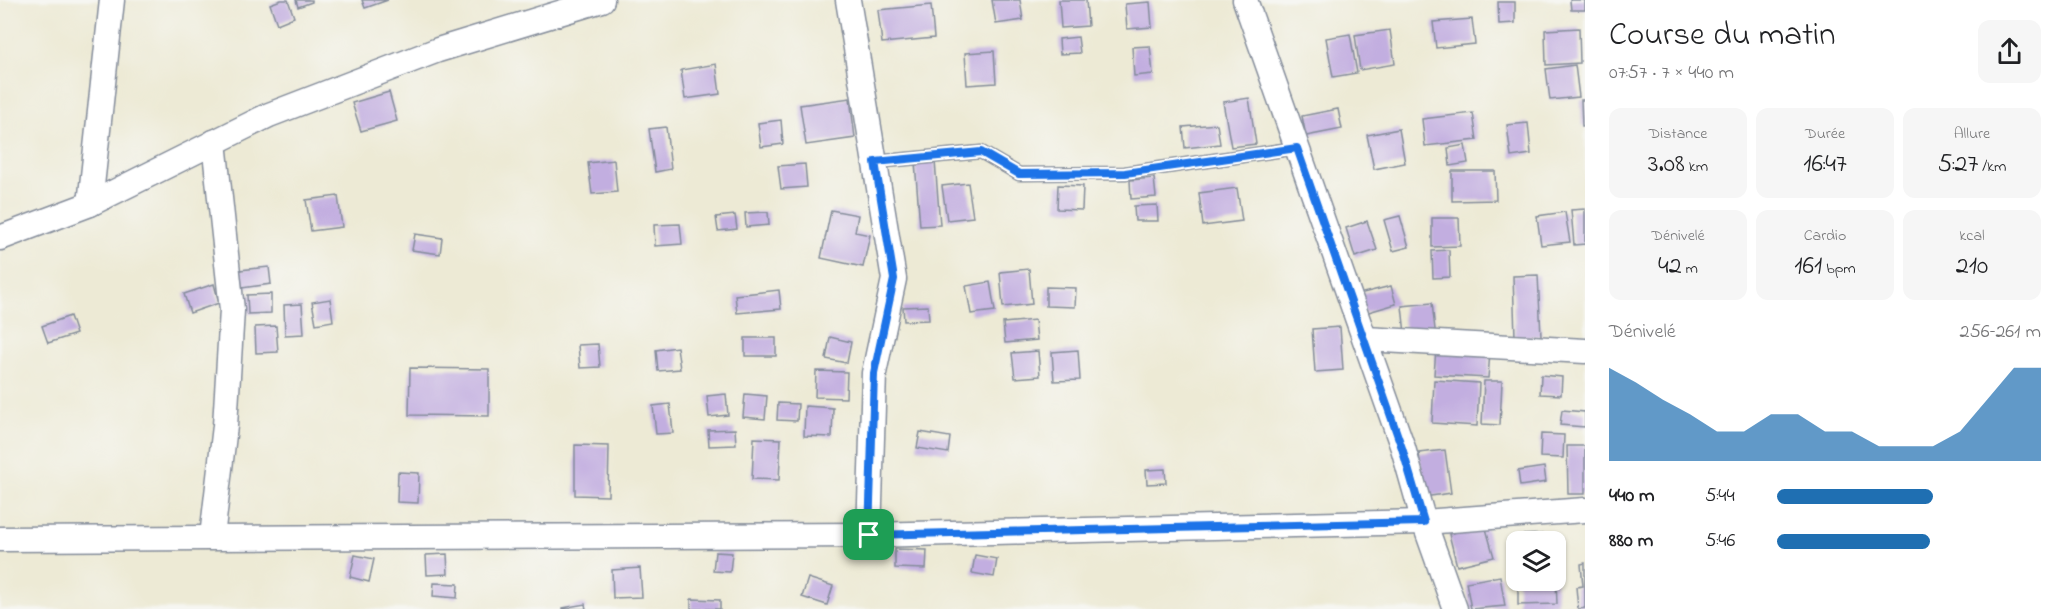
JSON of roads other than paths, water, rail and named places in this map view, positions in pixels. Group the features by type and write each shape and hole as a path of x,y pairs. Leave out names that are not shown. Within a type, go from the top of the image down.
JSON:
{"street":[{"path":"90,204 112,0"},
{"path":"0,238 90,204 269,115 438,50 602,0"},
{"path":"848,0 894,279 874,373 869,535"},
{"path":"1245,0 1365,339 1424,522 1455,609"},
{"path":"212,537 225,426 232,310 214,142"},
{"path":"1365,339 1585,351"},
{"path":"0,538 869,535 1424,522 1585,510"}],"lane":[{"path":"875,162 981,152 1019,174 1125,173 1297,148"}]}
